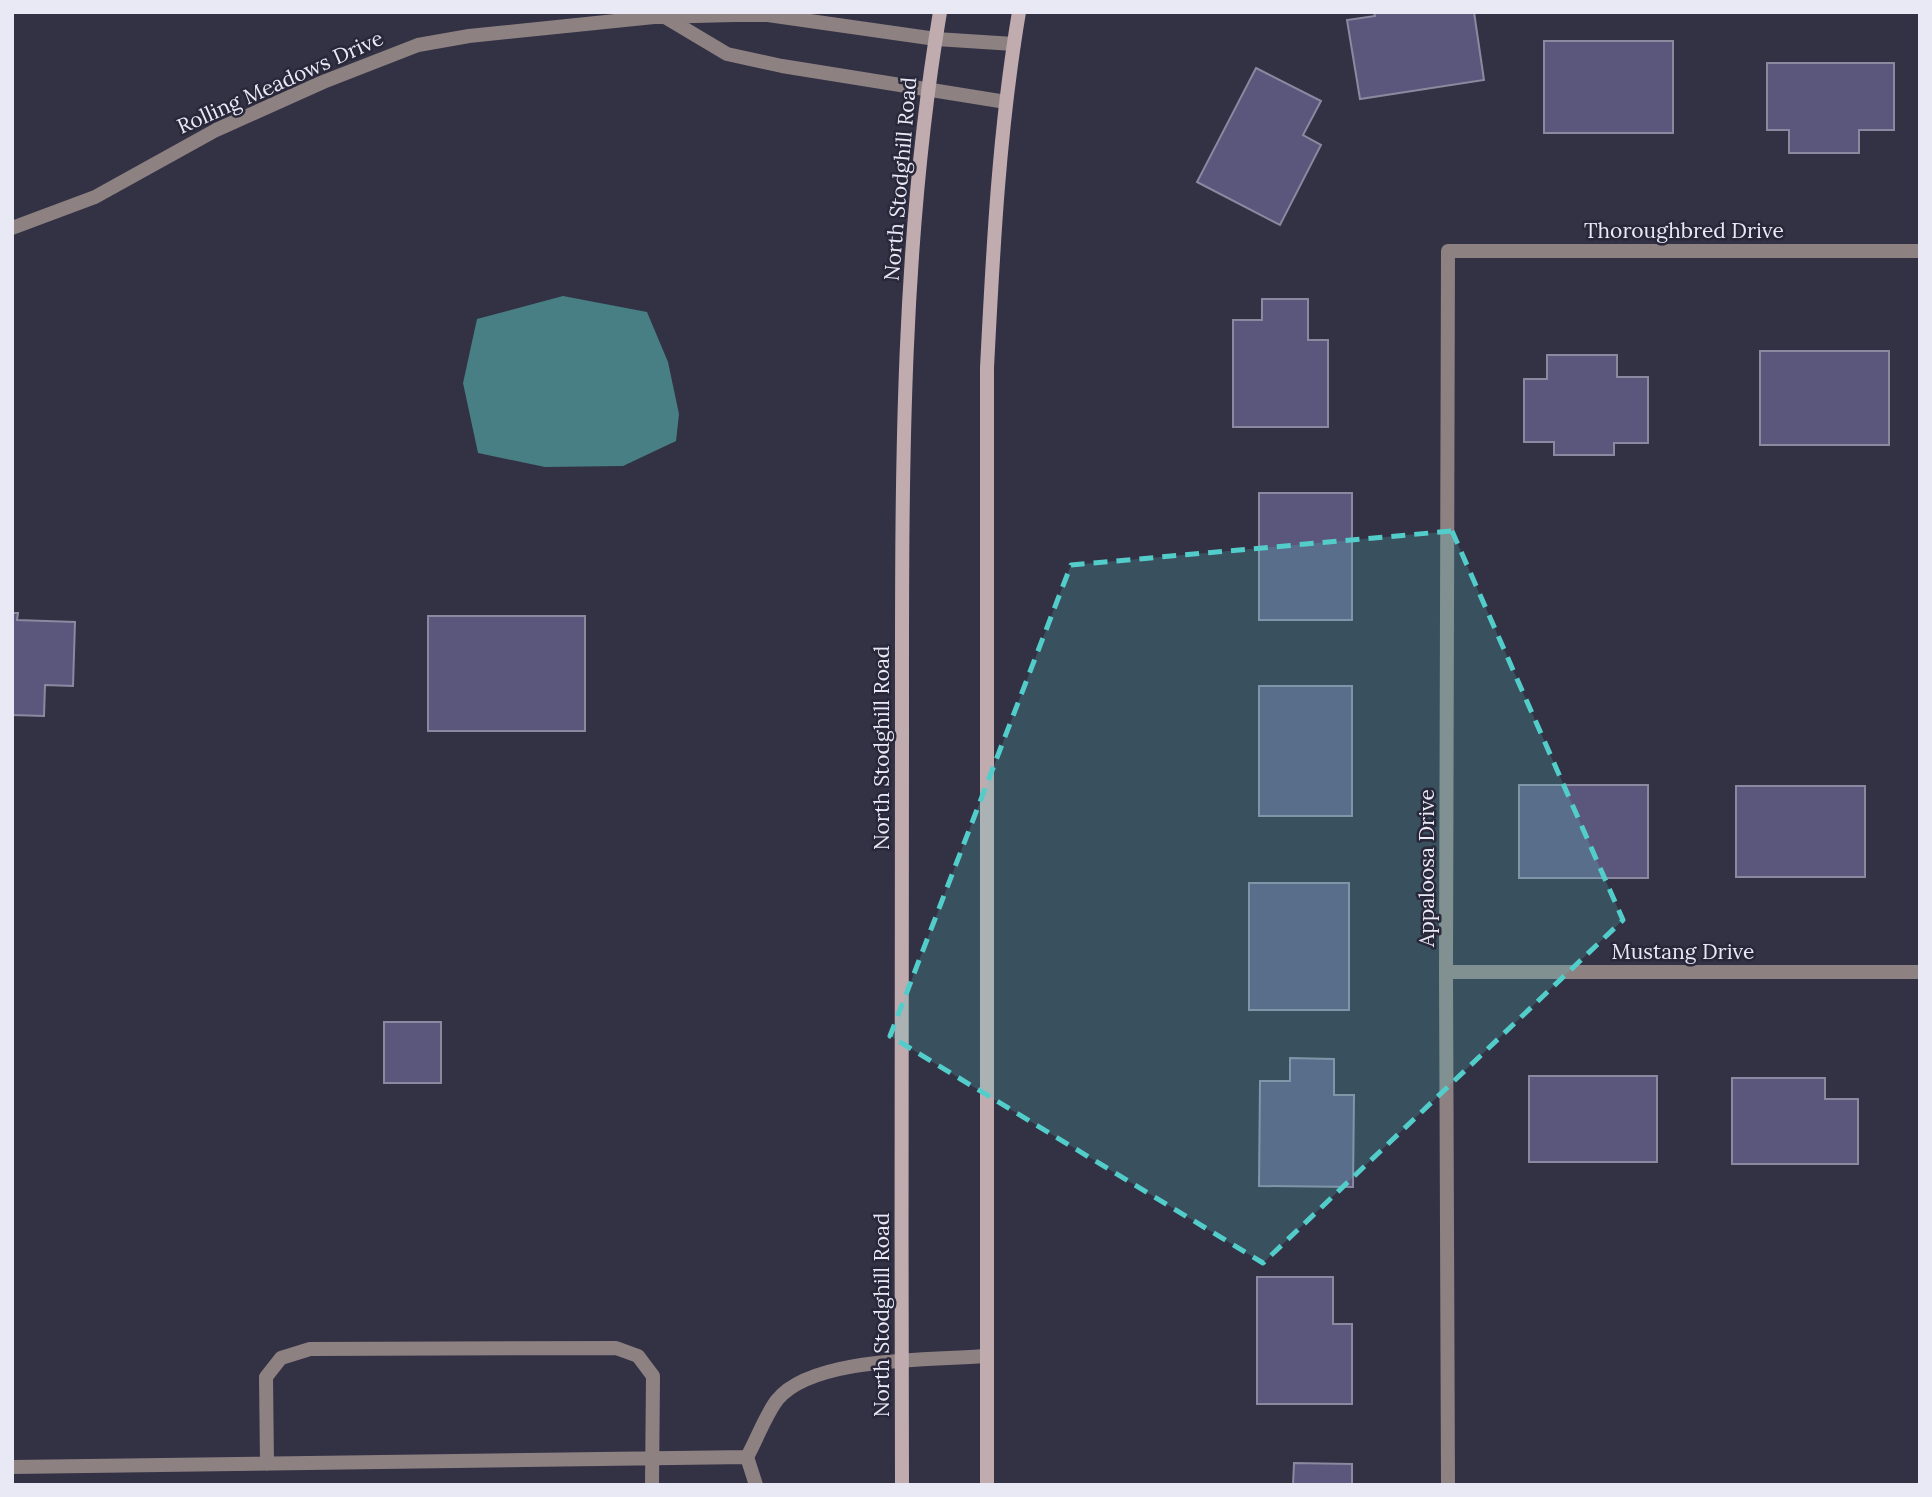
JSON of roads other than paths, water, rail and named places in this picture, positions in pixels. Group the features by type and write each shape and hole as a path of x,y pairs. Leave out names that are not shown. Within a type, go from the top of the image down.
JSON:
{"main road":[{"name":"North Stodghill Road","path":"902,1485 902,468 913,259 928,90 940,12"},
{"path":"987,1485 987,368 994,230 1006,102 1019,12"}],"street":[{"name":"Rolling Meadows Drive","path":"12,228 95,197 228,124 323,82 418,45 470,36 664,16 768,15 936,39 1014,44"},
{"path":"664,16 727,54 782,66 1006,102"},
{"name":"Thoroughbred Drive","path":"1448,251 1920,251"},
{"name":"Appaloosa Drive","path":"1448,251 1448,1485"},
{"name":"Mustang Drive","path":"1446,972 1920,972"},
{"path":"267,1464 266,1377 281,1357 310,1349 616,1348 638,1356 653,1376 652,1485"},
{"path":"756,1485 747,1457 778,1399 810,1376 843,1367 987,1356"},
{"path":"12,1467 747,1457"}]}
